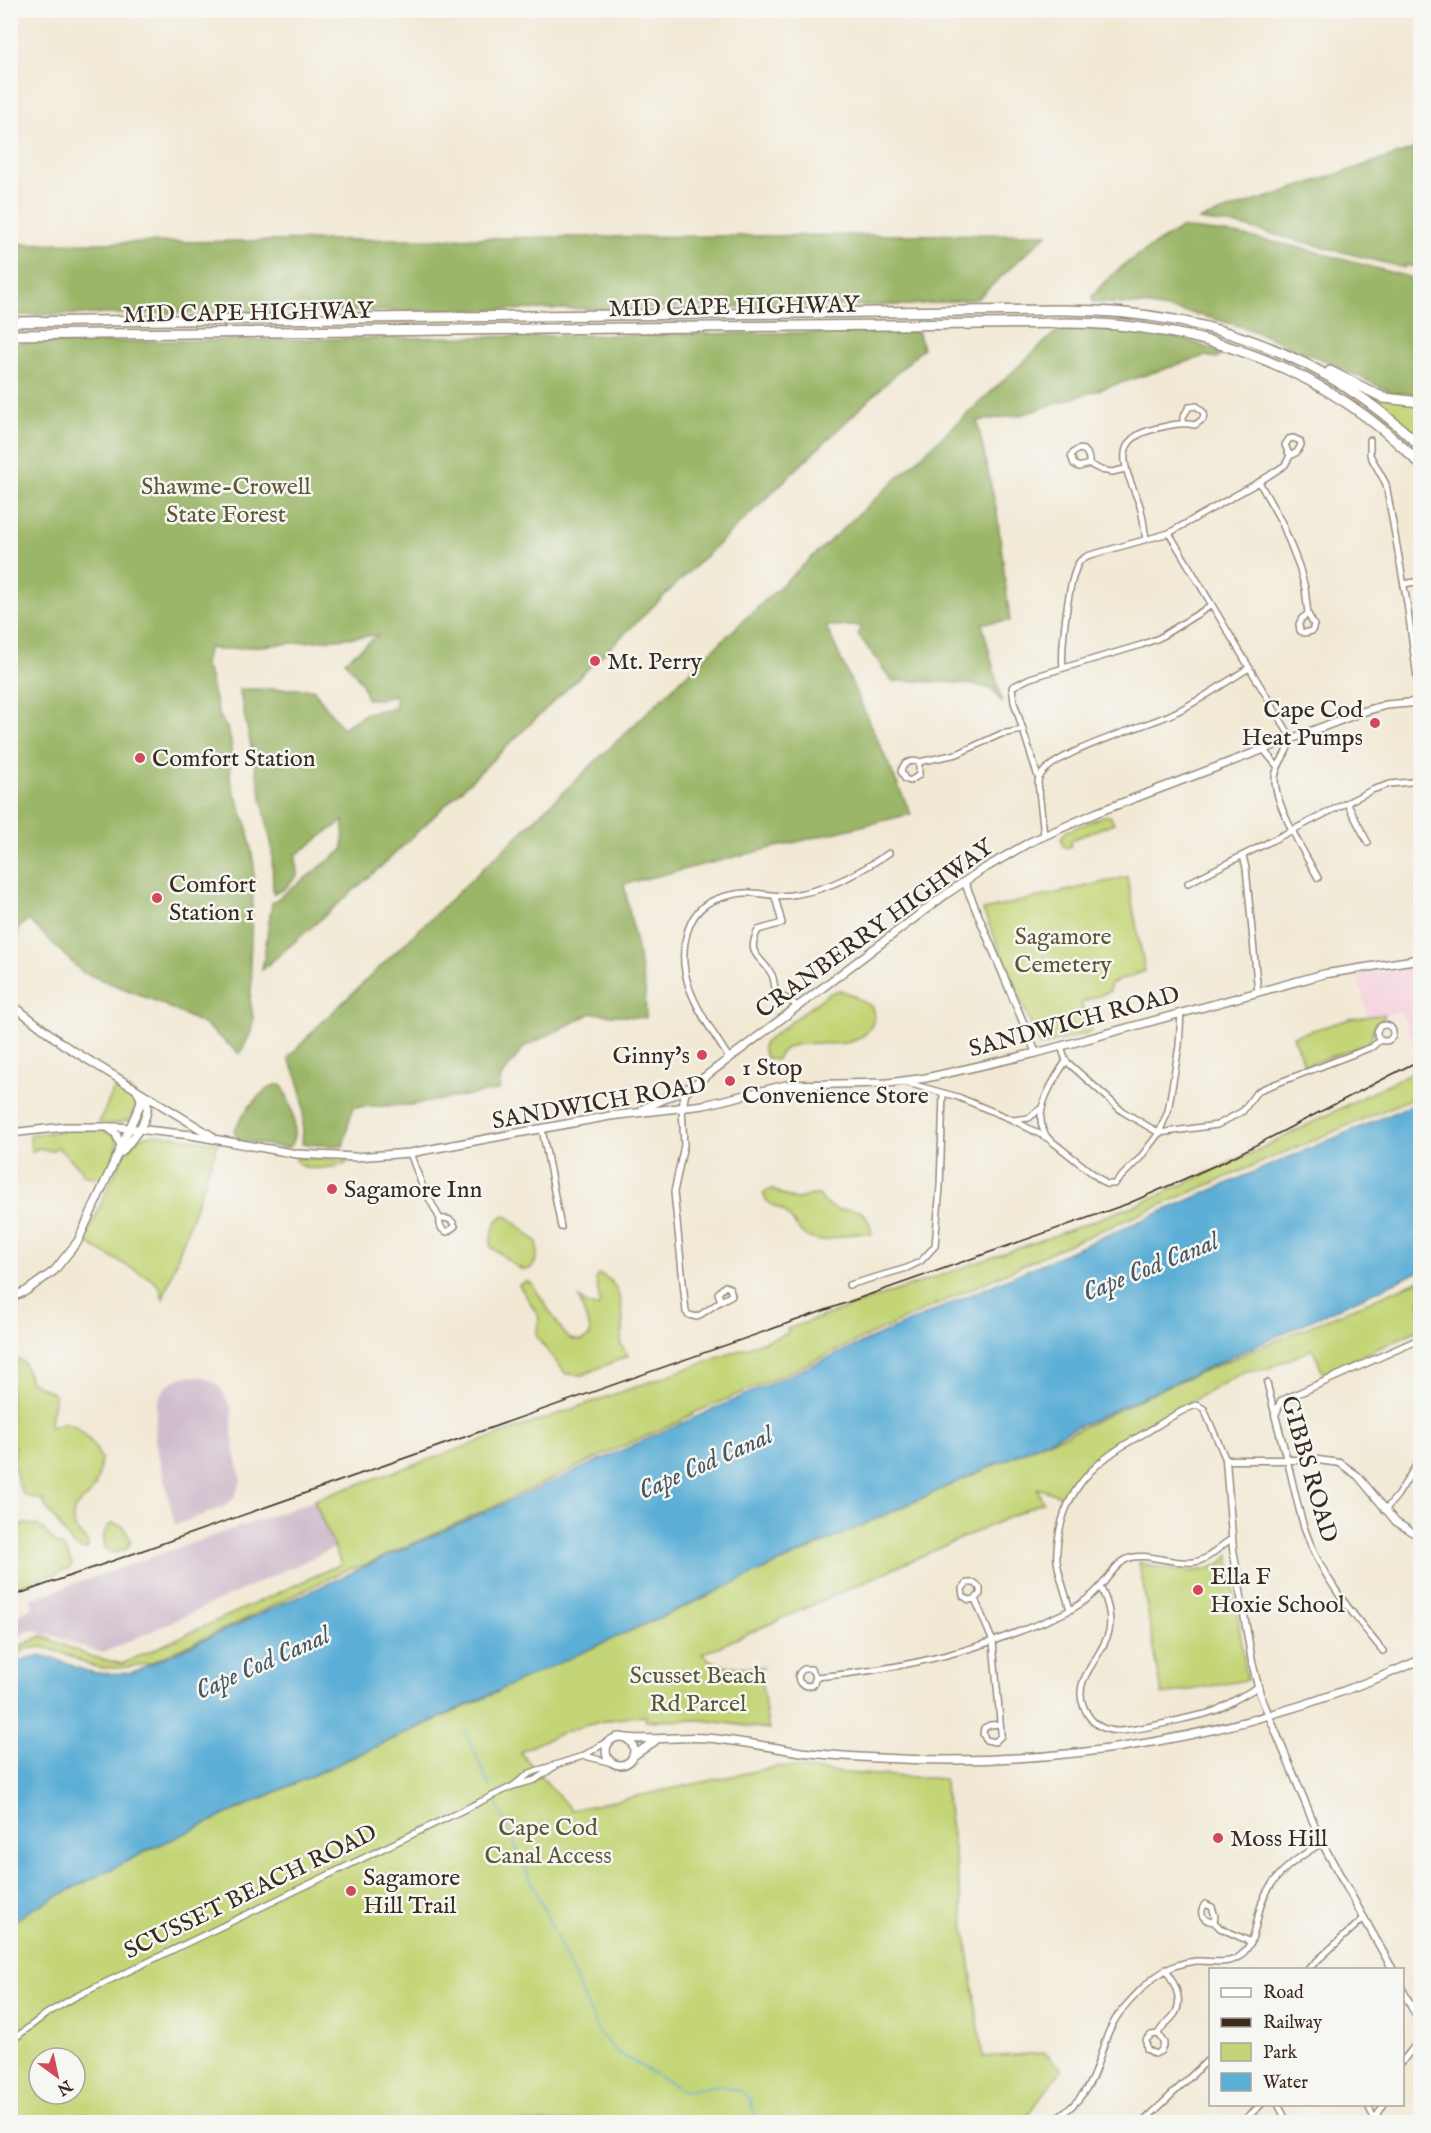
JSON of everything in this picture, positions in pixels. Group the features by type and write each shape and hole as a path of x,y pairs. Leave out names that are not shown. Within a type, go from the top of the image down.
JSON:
{"highway":[{"name":"MID CAPE HIGHWAY","path":"10,322 1085,310 1143,314 1190,322 1227,332 1309,365 1358,395 1420,446"},
{"name":"MID CAPE HIGHWAY","path":"10,335 733,326 1124,324 1198,337 1235,348 1288,370 1354,408 1385,431 1420,464"},
{"path":"1269,347 1298,356 1384,398 1420,402"}],"main road":[{"name":"CRANBERRY HIGHWAY","path":"682,1108 685,1092 964,881 1013,851 1098,812 1373,708 1420,701"},
{"name":"SANDWICH ROAD","path":"10,1133 43,1129 130,1128 217,1139 282,1152 322,1156 355,1157 410,1153 632,1113 712,1103 786,1085 902,1082 1036,1053 1338,971 1420,959"},
{"path":"10,1003 64,1046 217,1139"},
{"name":"CRANBERRY HIGHWAY","path":"632,1113 698,1082"},
{"path":"10,1298 26,1291 45,1278 66,1257 85,1228 141,1102 140,1093"},
{"path":"117,1159 140,1129 147,1106 146,1099 140,1093"},
{"path":"108,1127 116,1134 121,1148"},
{"path":"660,1739 646,1744 624,1764 612,1763 606,1756 608,1743 611,1739 618,1737 706,1738 849,1756 907,1760 985,1760 1043,1756 1139,1744 1268,1715 1350,1688 1420,1660"},
{"path":"626,1738 632,1743 633,1756"}],"street":[{"path":"1146,539 1140,509 1125,469 1126,450 1130,441 1142,432 1183,422"},
{"path":"1370,440 1370,456 1386,484 1404,584 1420,701"},
{"path":"1063,668 1061,650 1065,619 1070,592 1080,561 1087,556 1169,533 1259,482 1285,465 1290,456"},
{"path":"1089,465 1112,472 1125,469"},
{"path":"1259,482 1282,523 1299,566 1308,614"},
{"path":"1169,533 1269,698 1291,739 1277,766 1276,792 1318,878"},
{"path":"1404,584 1420,581"},
{"path":"1044,835 1038,777 1014,702 1012,687 1029,678 1159,638 1212,605"},
{"path":"1038,777 1061,758 1174,714 1249,668"},
{"path":"919,762 957,754 1001,734 1023,730"},
{"path":"1263,749 1277,766"},
{"path":"1188,883 1384,785 1420,781"},
{"path":"1347,802 1368,843"},
{"path":"729,1058 692,997 684,973 683,946 694,917 701,908 712,901 752,893 775,897 798,894 838,883 890,853"},
{"path":"1243,856 1258,993"},
{"path":"964,881 1036,1053"},
{"path":"775,897 782,923 758,930 753,940 753,949 774,977 775,990 797,1006"},
{"path":"902,1082 967,1100 1013,1120 1048,1139 1106,1184 1112,1184 1125,1175 1159,1132 1172,1095 1181,1013"},
{"path":"1061,1046 1066,1061 1122,1111 1159,1132 1216,1125 1243,1111 1255,1094 1262,1089 1372,1047 1380,1040"},
{"path":"1013,1120 1029,1118 1041,1109 1066,1061"},
{"path":"849,1286 907,1268 921,1261 935,1246 940,1187 943,1093"},
{"path":"682,1108 684,1145 674,1192 686,1312 689,1316 697,1317 721,1301"},
{"path":"1041,1109 1041,1126 1048,1139"},
{"path":"542,1129 561,1227"},
{"path":"410,1153 422,1185 440,1220"},
{"path":"10,1228 10,1234"},
{"path":"1275,1415 1277,1405 1285,1398 1420,1339"},
{"name":"GIBBS ROAD","path":"1267,1383 1304,1528 1320,1565 1339,1596 1383,1651"},
{"path":"1070,1610 1057,1561 1057,1544 1064,1514 1077,1487 1091,1469 1113,1451 1184,1410 1200,1405 1204,1409 1226,1460 1232,1539 1258,1687 1322,1843 1392,1968"},
{"path":"1226,1460 1325,1460 1346,1467 1358,1476 1396,1522 1420,1537"},
{"path":"1385,1510 1397,1496 1420,1460"},
{"path":"816,1677 907,1665 993,1642 1083,1603 1119,1564 1130,1557 1141,1556 1170,1562 1195,1562 1207,1558 1232,1539"},
{"path":"1100,1587 1107,1603 1108,1632 1102,1648 1082,1682 1080,1693 1085,1710 1094,1723 1103,1728 1119,1731 1205,1714 1217,1710 1258,1687"},
{"path":"975,1599 993,1642 1000,1724"},
{"path":"583,1756 611,1739"},
{"path":"583,1756 600,1758 612,1763"},
{"name":"SCUSSET BEACH ROAD","path":"10,2042 46,2014 75,1997 513,1786 536,1780 554,1767 583,1756"},
{"path":"1051,2122 1070,2108 1085,2090 1094,2074 1108,2030 1120,2012 1148,1981 1166,1968 1195,1961 1229,1962 1240,1956 1254,1936 1263,1899 1277,1878 1298,1858 1322,1843"},
{"path":"1309,1968 1364,1918"},
{"path":"1214,1922 1220,1928 1251,1941"},
{"path":"1158,2034 1174,2014 1179,2002 1166,1968"},
{"path":"1404,1993 1420,2023"},
{"path":"1412,2008 1420,2003"},
{"path":"1404,2060 1418,2044 1420,2034"},
{"path":"1143,2122 1209,2059"},
{"path":"1242,2122 1260,2106"},
{"path":"1279,2106 1287,2122"},
{"path":"1368,2106 1374,2121"},
{"path":"1374,2121 1383,2106"}],"shaded area":[{"path":"1414,969 1420,984 1420,1020 1411,1024 1420,1045 1419,1056 1401,1012 1368,1017 1357,973"},
{"path":"186,1376 204,1377 213,1382 220,1388 232,1409 232,1434 241,1482 234,1498 224,1507 175,1525 155,1440 156,1411 157,1401 165,1388 175,1380"},
{"path":"319,1499 345,1543 103,1653 52,1635 43,1635 41,1631 29,1630 11,1640 10,1621 33,1607 31,1599"}],"green space":[{"path":"1420,147 1420,268 1405,265 1405,268 1237,225 1198,220"},
{"path":"1181,228 1235,234 1297,247 1420,280 1420,394 1393,393 1326,361 1246,328 1197,314 1144,305 1093,302 1092,297 1121,267"},
{"path":"1047,234 977,299 910,305 11,315 11,244"},
{"path":"1102,329 1142,332 1187,340 1225,354 1216,358 1205,356 1020,415 977,421 997,513 1010,621 982,623 1002,703 994,692 981,686 942,682 892,681 858,634 861,626 826,626 911,814 624,884 645,989 646,1018 592,1013 524,1047 501,1077 499,1090 410,1105 353,1107 343,1146 302,1144 301,1090 288,1058 316,1028 745,619 1058,330"},
{"name":"Shawme-Crowell State Forest","path":"918,331 923,348 384,864 262,970 272,903 343,850 344,820 296,855 297,876 283,890 273,893 272,847 239,689 313,689 342,728 367,713 397,707 394,695 382,699 367,699 362,683 345,661 378,635 217,650 209,647 204,665 209,674 218,713 227,728 231,742 230,780 247,826 254,865 250,963 252,979 250,1000 253,1017 251,1032 240,1054 205,1025 158,1002 82,972 29,920 18,928 13,999 11,997 11,343"},
{"path":"1347,383 1420,405 1420,442"},
{"path":"1103,816 1110,816 1114,823 1071,840 1071,846 1068,848 1063,846 1061,839 1065,832"},
{"name":"Sagamore Cemetery","path":"1127,877 1145,971 1110,984 1110,991 1081,1003 1091,1032 1040,1046 983,910"},
{"path":"840,990 871,1006 874,1014 873,1022 862,1037 841,1043 795,1045 781,1052 776,1060 767,1058 763,1050 765,1042 828,994"},
{"path":"1384,1014 1384,1019 1374,1026 1368,1044 1305,1066 1293,1036 1350,1019"},
{"path":"1420,1068 1420,1095 1067,1245 694,1413 427,1537 367,1564 344,1571 150,1663 121,1668 101,1668 44,1647 25,1649 11,1662 11,1650 42,1636 87,1655 122,1664 341,1564 314,1500 788,1333 787,1329 1141,1203 1256,1151"},
{"path":"117,1082 136,1095 136,1108 132,1115 124,1121 115,1124 99,1123"},
{"path":"275,1085 282,1085 293,1115 295,1130 291,1146 285,1148 238,1140 234,1131 242,1117 256,1099"},
{"path":"69,1130 99,1130 113,1135 117,1140 113,1160 103,1179 81,1175 82,1170 57,1147 52,1151 39,1148 31,1152 30,1135"},
{"path":"155,1134 218,1143 163,1299 160,1288 153,1280 93,1247 85,1240 124,1153 139,1138"},
{"path":"297,1158 348,1161 344,1165 311,1168 300,1164 295,1160"},
{"path":"771,1189 795,1200 819,1195 825,1203 837,1210 857,1210 865,1215 872,1234 856,1233 822,1241 809,1238 800,1231 785,1212 767,1202 763,1193"},
{"path":"504,1215 537,1242 537,1257 529,1269 519,1268 491,1247 493,1229"},
{"path":"598,1274 612,1282 619,1296 623,1322 621,1344 628,1356 582,1375 566,1374 538,1339 536,1334 538,1315 519,1285 526,1281 532,1284 564,1333 570,1339 582,1341 590,1336 590,1330 579,1298 588,1305 598,1307 600,1304 596,1278"},
{"path":"1420,1280 1420,1329 1323,1374 1313,1349 1271,1367 1271,1369 1246,1371 1117,1442 1079,1474 1065,1497 1037,1488 1043,1502 702,1654 723,1665 763,1667 756,1673 762,1686 769,1729 703,1720 646,1721 645,1716 628,1717 581,1727 520,1752 571,1810 779,1766 844,1773 944,1779 983,2057 1045,2053 1062,2069 1023,2122 11,2122 11,1923 32,1909 155,1847 700,1600 769,1566 1041,1444 1067,1435 1161,1389"},
{"path":"19,1359 24,1363 30,1381 55,1395 49,1428 63,1423 75,1426 91,1442 101,1459 95,1486 76,1507 73,1518 75,1527 88,1543 88,1548 84,1550 73,1545 43,1500 24,1495 19,1485 13,1462 16,1447 11,1443 10,1368"},
{"path":"112,1523 124,1527 131,1542 126,1549 114,1553 106,1550 104,1538 106,1529"},
{"path":"36,1525 43,1529 55,1543 65,1549 72,1564 68,1569 11,1589 11,1539 18,1534 19,1526"},
{"path":"1229,1555 1247,1680 1162,1695 1139,1562 1161,1568 1187,1571 1211,1568 1221,1563"}],"water":[{"name":"Cape Cod Canal","path":"1420,1102 1420,1271 155,1847 32,1909 11,1923 11,1665 23,1659 43,1656 97,1673 131,1673 612,1454 934,1311"}],"waterway":[{"path":"465,1730 490,1787"},
{"path":"497,1804 599,2032 615,2051 684,2091 718,2085 740,2091 749,2098 758,2122"}],"railway":[{"path":"10,1597 1127,1204 1223,1162 1420,1060"}],"place":[{"name":"Mt. Perry","path":"595,661"},
{"name":"Cape Cod Heat Pumps","path":"1375,723"},
{"name":"Comfort Station","path":"140,758"},
{"name":"Comfort Station 1","path":"157,898"},
{"name":"Ginny's","path":"702,1055"},
{"name":"1 Stop Convenience Store","path":"730,1081"},
{"name":"Sagamore Inn","path":"332,1189"},
{"name":"Ella F Hoxie School","path":"1198,1590"},
{"name":"Moss Hill","path":"1218,1838"},
{"name":"Sagamore Hill Trail","path":"351,1891"}],"park label":[{"name":"Scusset Beach Rd Parcel","path":"698,1689"},
{"name":"Cape Cod Canal Access","path":"548,1841"}]}
